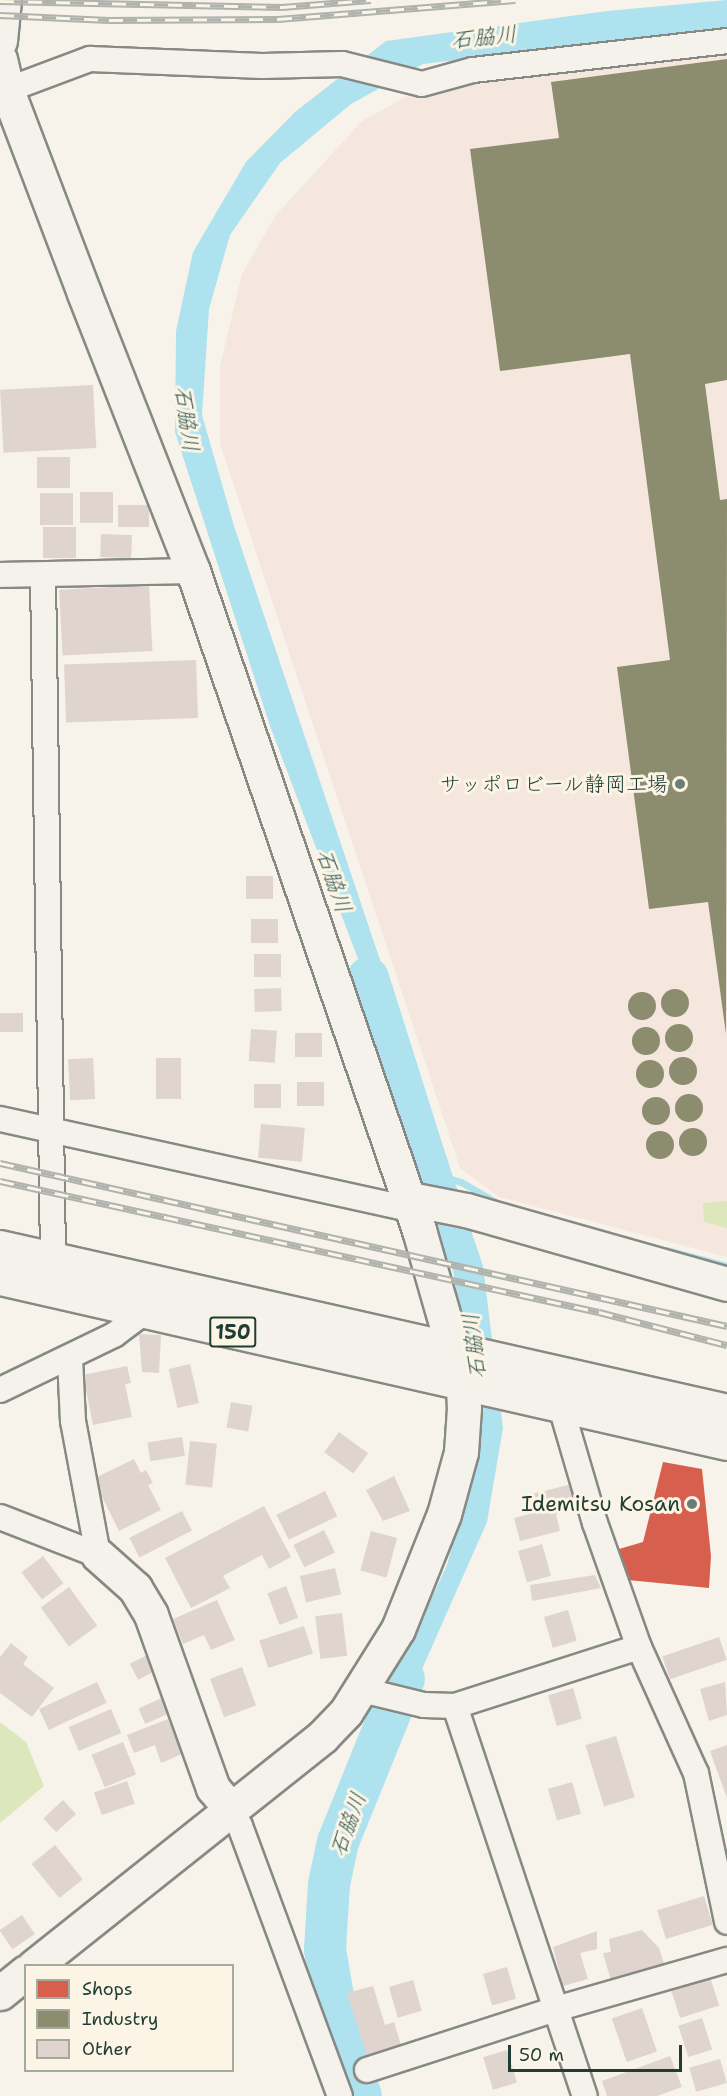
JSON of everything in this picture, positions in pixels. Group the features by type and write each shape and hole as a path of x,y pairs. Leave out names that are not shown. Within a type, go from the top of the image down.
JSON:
{"main road":[{"path":"0,41 4,0"},
{"path":"4,75 193,571 457,1348 465,1384 461,1452 444,1514 398,1629 363,1689 322,1737 229,1808 35,1964"},
{"path":"408,1204 466,1210 727,1284"},
{"name":"150","path":"0,1247 457,1348 727,1411"},
{"name":"150","path":"0,1278 727,1443"},
{"path":"98,1555 135,1588 151,1615 213,1788 229,1808"},
{"path":"0,1993 24,1974"}],"street":[{"path":"4,75 90,59 262,66 342,64 422,84 473,70 727,41"},
{"path":"0,575 193,571"},
{"path":"43,575 53,1259"},
{"path":"0,1119 408,1204"},
{"path":"0,1390 114,1335 144,1312"},
{"path":"70,1358 73,1421 98,1555"},
{"path":"561,1407 595,1523 639,1647 696,1773 727,1922"},
{"path":"0,1517 98,1555"},
{"path":"363,1689 424,1705 455,1706 639,1647"},
{"path":"455,1706 585,2096"},
{"path":"229,1808 240,1826 340,2096"},
{"path":"368,2070 556,2009 727,1960"}],"shaded area":[{"name":"サッポロビール静岡工場","path":"727,49 727,1257 499,1197 460,1168 220,444 220,366 242,274 276,215 362,121 409,95 477,78"}],"green space":[{"path":"727,1201 727,1228 704,1222 703,1203"},
{"path":"0,1722 26,1742 44,1786 0,1823"}],"water":[{"path":"727,0 727,28 423,64 351,104 280,163 230,235 209,309 202,415 234,526 483,1266 503,1428 487,1522 396,1728 371,1736 372,1726 447,1565 480,1442 437,1168 270,726 175,432 176,331 193,252 246,162 295,112 386,41 607,11"}],"building: Shops":[{"path":"663,1462 702,1469 711,1556 709,1588 628,1580 619,1549 643,1542"}],"building: Industry":[{"path":"727,59 727,380 705,384 720,500 727,499 726,1034 708,902 649,909 617,667 670,660 630,354 500,371 470,149 559,138 551,82"},
{"path":"675,989 685,993 689,1003 685,1013 675,1017 665,1013 661,1003 665,993"},
{"path":"642,992 652,996 656,1006 652,1016 642,1020 632,1016 628,1006 632,996"},
{"path":"679,1024 689,1028 693,1038 689,1048 679,1052 669,1048 665,1038 669,1028"},
{"path":"646,1027 656,1031 660,1041 656,1051 646,1055 636,1051 632,1041 636,1031"},
{"path":"683,1057 693,1061 697,1071 693,1081 683,1085 673,1081 669,1071 673,1061"},
{"path":"650,1060 660,1064 664,1074 660,1084 650,1088 640,1084 636,1074 640,1064"},
{"path":"689,1094 699,1098 703,1108 699,1118 689,1122 679,1118 675,1108 679,1098"},
{"path":"656,1097 666,1101 670,1111 666,1121 656,1125 646,1121 642,1111 646,1101"},
{"path":"693,1128 703,1132 707,1142 703,1152 693,1156 683,1152 679,1142 683,1132"},
{"path":"660,1131 670,1135 674,1145 670,1155 660,1159 650,1155 646,1145 650,1135"}],"building: Other":[{"path":"93,385 96,448 3,453 0,390"},
{"path":"37,457 70,457 70,488 37,488"},
{"path":"80,492 113,492 113,523 80,523"},
{"path":"40,493 73,493 73,525 40,525"},
{"path":"118,505 149,505 149,527 118,527"},
{"path":"43,527 76,527 76,558 43,558"},
{"path":"101,534 132,535 131,558 100,557"},
{"path":"149,585 152,651 63,656 59,590"},
{"path":"196,660 198,718 66,723 64,665"},
{"path":"246,876 273,876 273,899 246,899"},
{"path":"251,919 278,919 278,943 251,943"},
{"path":"254,954 281,954 281,977 254,977"},
{"path":"281,988 282,1011 255,1012 254,989"},
{"path":"0,1013 23,1013 23,1032 0,1032"},
{"path":"251,1029 277,1031 275,1063 249,1061"},
{"path":"295,1033 322,1033 322,1057 295,1057"},
{"path":"93,1058 95,1099 70,1100 68,1059"},
{"path":"156,1058 181,1058 181,1099 156,1099"},
{"path":"297,1082 324,1082 324,1106 297,1106"},
{"path":"254,1084 281,1084 281,1108 254,1108"},
{"path":"261,1124 305,1128 302,1162 258,1158"},
{"path":"139,1334 161,1335 159,1373 142,1372"},
{"path":"190,1364 199,1403 178,1408 169,1369"},
{"path":"127,1366 131,1383 125,1384 132,1417 93,1425 83,1375"},
{"path":"231,1402 253,1406 248,1431 226,1428"},
{"path":"339,1432 368,1453 353,1473 324,1452"},
{"path":"182,1437 185,1456 150,1461 147,1442"},
{"path":"190,1441 217,1444 212,1488 185,1485"},
{"path":"134,1459 141,1473 146,1470 153,1483 148,1485 161,1510 119,1531 93,1479"},
{"path":"394,1476 410,1511 383,1521 366,1490"},
{"path":"572,1484 578,1508 556,1514 560,1531 520,1541 514,1518 533,1513 528,1495"},
{"path":"325,1491 337,1516 289,1540 276,1515"},
{"path":"264,1506 291,1557 269,1569 262,1555 223,1576 230,1588 191,1608 165,1558"},
{"path":"182,1511 192,1531 139,1557 129,1538"},
{"path":"324,1530 335,1552 304,1567 293,1545"},
{"path":"371,1531 397,1538 386,1578 360,1571"},
{"path":"542,1544 551,1576 527,1583 518,1551"},
{"path":"43,1556 63,1583 42,1599 21,1572"},
{"path":"335,1568 341,1594 306,1602 300,1576"},
{"path":"595,1575 601,1588 532,1601 530,1585"},
{"path":"286,1586 298,1618 280,1625 267,1593"},
{"path":"69,1587 97,1626 69,1646 41,1608"},
{"path":"217,1600 235,1640 211,1650 204,1635 183,1644 173,1619"},
{"path":"568,1610 577,1641 553,1648 544,1617"},
{"path":"342,1613 347,1656 320,1659 315,1616"},
{"path":"304,1626 313,1654 268,1668 259,1641"},
{"path":"719,1637 727,1660 670,1679 662,1657"},
{"path":"11,1643 28,1657 23,1664 54,1688 32,1717 0,1693 0,1657"},
{"path":"153,1652 161,1668 138,1680 130,1664"},
{"path":"242,1667 256,1706 224,1717 210,1679"},
{"path":"97,1682 107,1703 49,1730 39,1709"},
{"path":"725,1682 727,1715 709,1721 700,1689"},
{"path":"573,1688 582,1719 557,1726 548,1695"},
{"path":"164,1697 171,1713 145,1724 138,1708"},
{"path":"111,1709 121,1733 79,1751 69,1727"},
{"path":"168,1719 182,1754 161,1763 155,1745 134,1753 127,1735"},
{"path":"616,1736 635,1797 604,1807 585,1745"},
{"path":"123,1742 136,1774 105,1787 91,1755"},
{"path":"727,1745 727,1798 710,1751"},
{"path":"127,1781 135,1804 102,1815 94,1792"},
{"path":"572,1782 581,1814 557,1821 548,1789"},
{"path":"63,1800 76,1814 56,1832 43,1818"},
{"path":"55,1845 83,1879 59,1898 32,1864"},
{"path":"704,1896 713,1925 666,1939 657,1910"},
{"path":"22,1915 35,1934 12,1949 0,1930"},
{"path":"642,1930 659,1948 666,1970 611,1981 603,1953 611,1952 609,1939"},
{"path":"597,1931 597,1949 580,1953 588,1979 563,1986 553,1947"},
{"path":"507,1967 516,1999 492,2006 483,1974"},
{"path":"709,1974 719,2005 680,2018 670,1987"},
{"path":"413,1980 422,2011 398,2018 389,1987"},
{"path":"373,1986 385,2025 394,2022 402,2048 368,2059 347,1993"},
{"path":"642,2008 657,2051 627,2062 612,2018"},
{"path":"702,2018 712,2049 688,2057 678,2026"},
{"path":"507,2050 517,2083 493,2090 483,2057"},
{"path":"670,2056 682,2087 657,2096 607,2096 602,2081"},
{"path":"720,2059 727,2083 696,2092 689,2068"}],"waterway":[{"name":"石脇川","path":"368,978 452,1244"},
{"path":"433,1173 461,1182 499,1204"},
{"path":"666,1250 727,1266"},
{"name":"石脇川","path":"361,2096 341,2043 325,1949 329,1884 338,1842 404,1679"}],"railway":[{"path":"0,1 282,7 371,0"},
{"path":"0,15 109,20 278,19 515,0"},
{"path":"0,1163 727,1326"},
{"path":"0,1181 599,1312 727,1345"}],"place":[{"name":"サッポロビール静岡工場","path":"680,784"},
{"name":"Idemitsu Kosan","path":"692,1504"}]}
